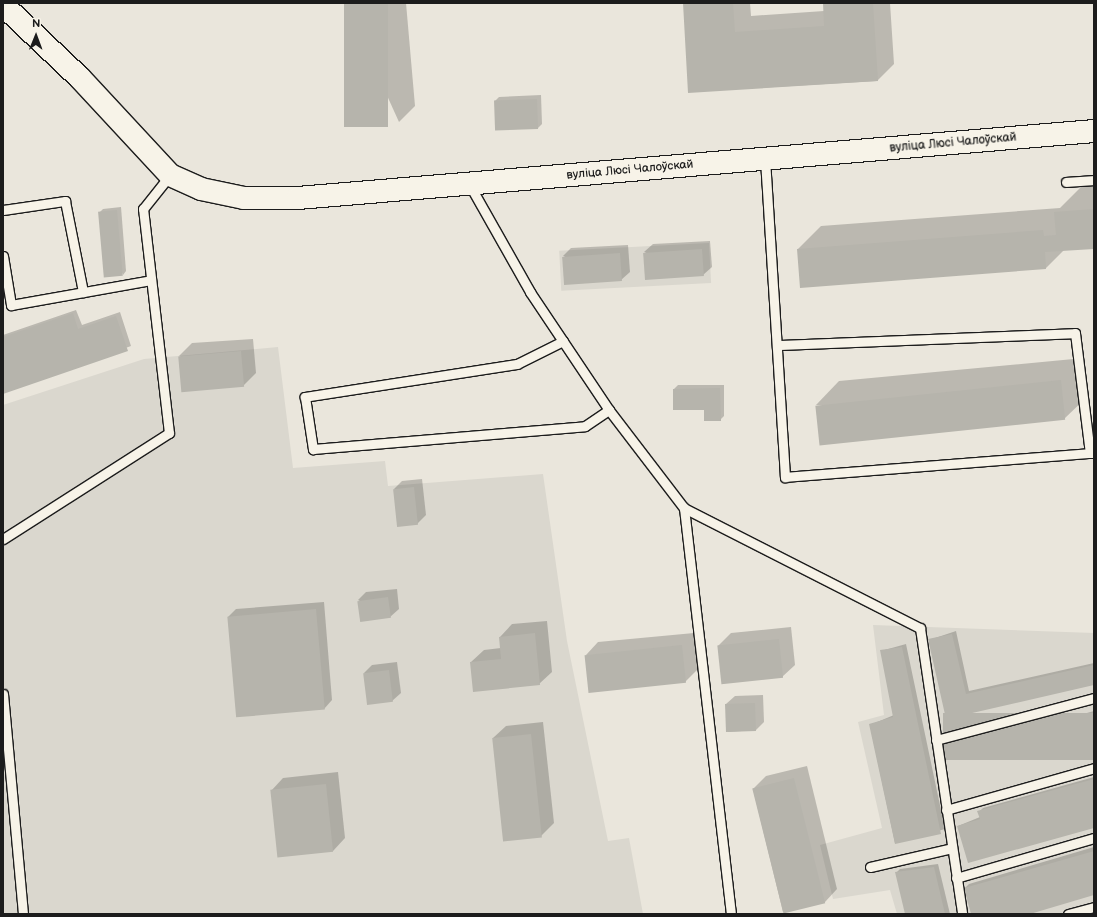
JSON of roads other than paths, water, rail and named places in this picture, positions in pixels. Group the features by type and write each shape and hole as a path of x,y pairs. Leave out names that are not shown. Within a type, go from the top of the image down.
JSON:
{"street":[{"path":"3,5 80,78 170,175"},
{"name":"вуліца Люсі Чалоўскай","path":"170,175 201,189 244,198 298,198 1094,131"}],"lane":[{"path":"765,159 778,345 785,477 1092,453 1075,333 778,345"},
{"path":"3,539 169,433 143,209 170,175"},
{"path":"1066,182 1094,180"},
{"path":"469,183 530,292 608,410 684,508 920,628 962,914"},
{"path":"3,210 65,201 83,292"},
{"path":"3,256 11,305 151,280"},
{"path":"563,341 517,364 305,397 313,449 585,426 608,410"},
{"path":"684,508 731,914"},
{"path":"3,694 22,914"},
{"path":"936,740 1094,698"},
{"path":"946,810 1094,768"},
{"path":"956,878 1094,838"},
{"path":"870,867 952,848"},
{"path":"1068,914 1094,907"}]}
